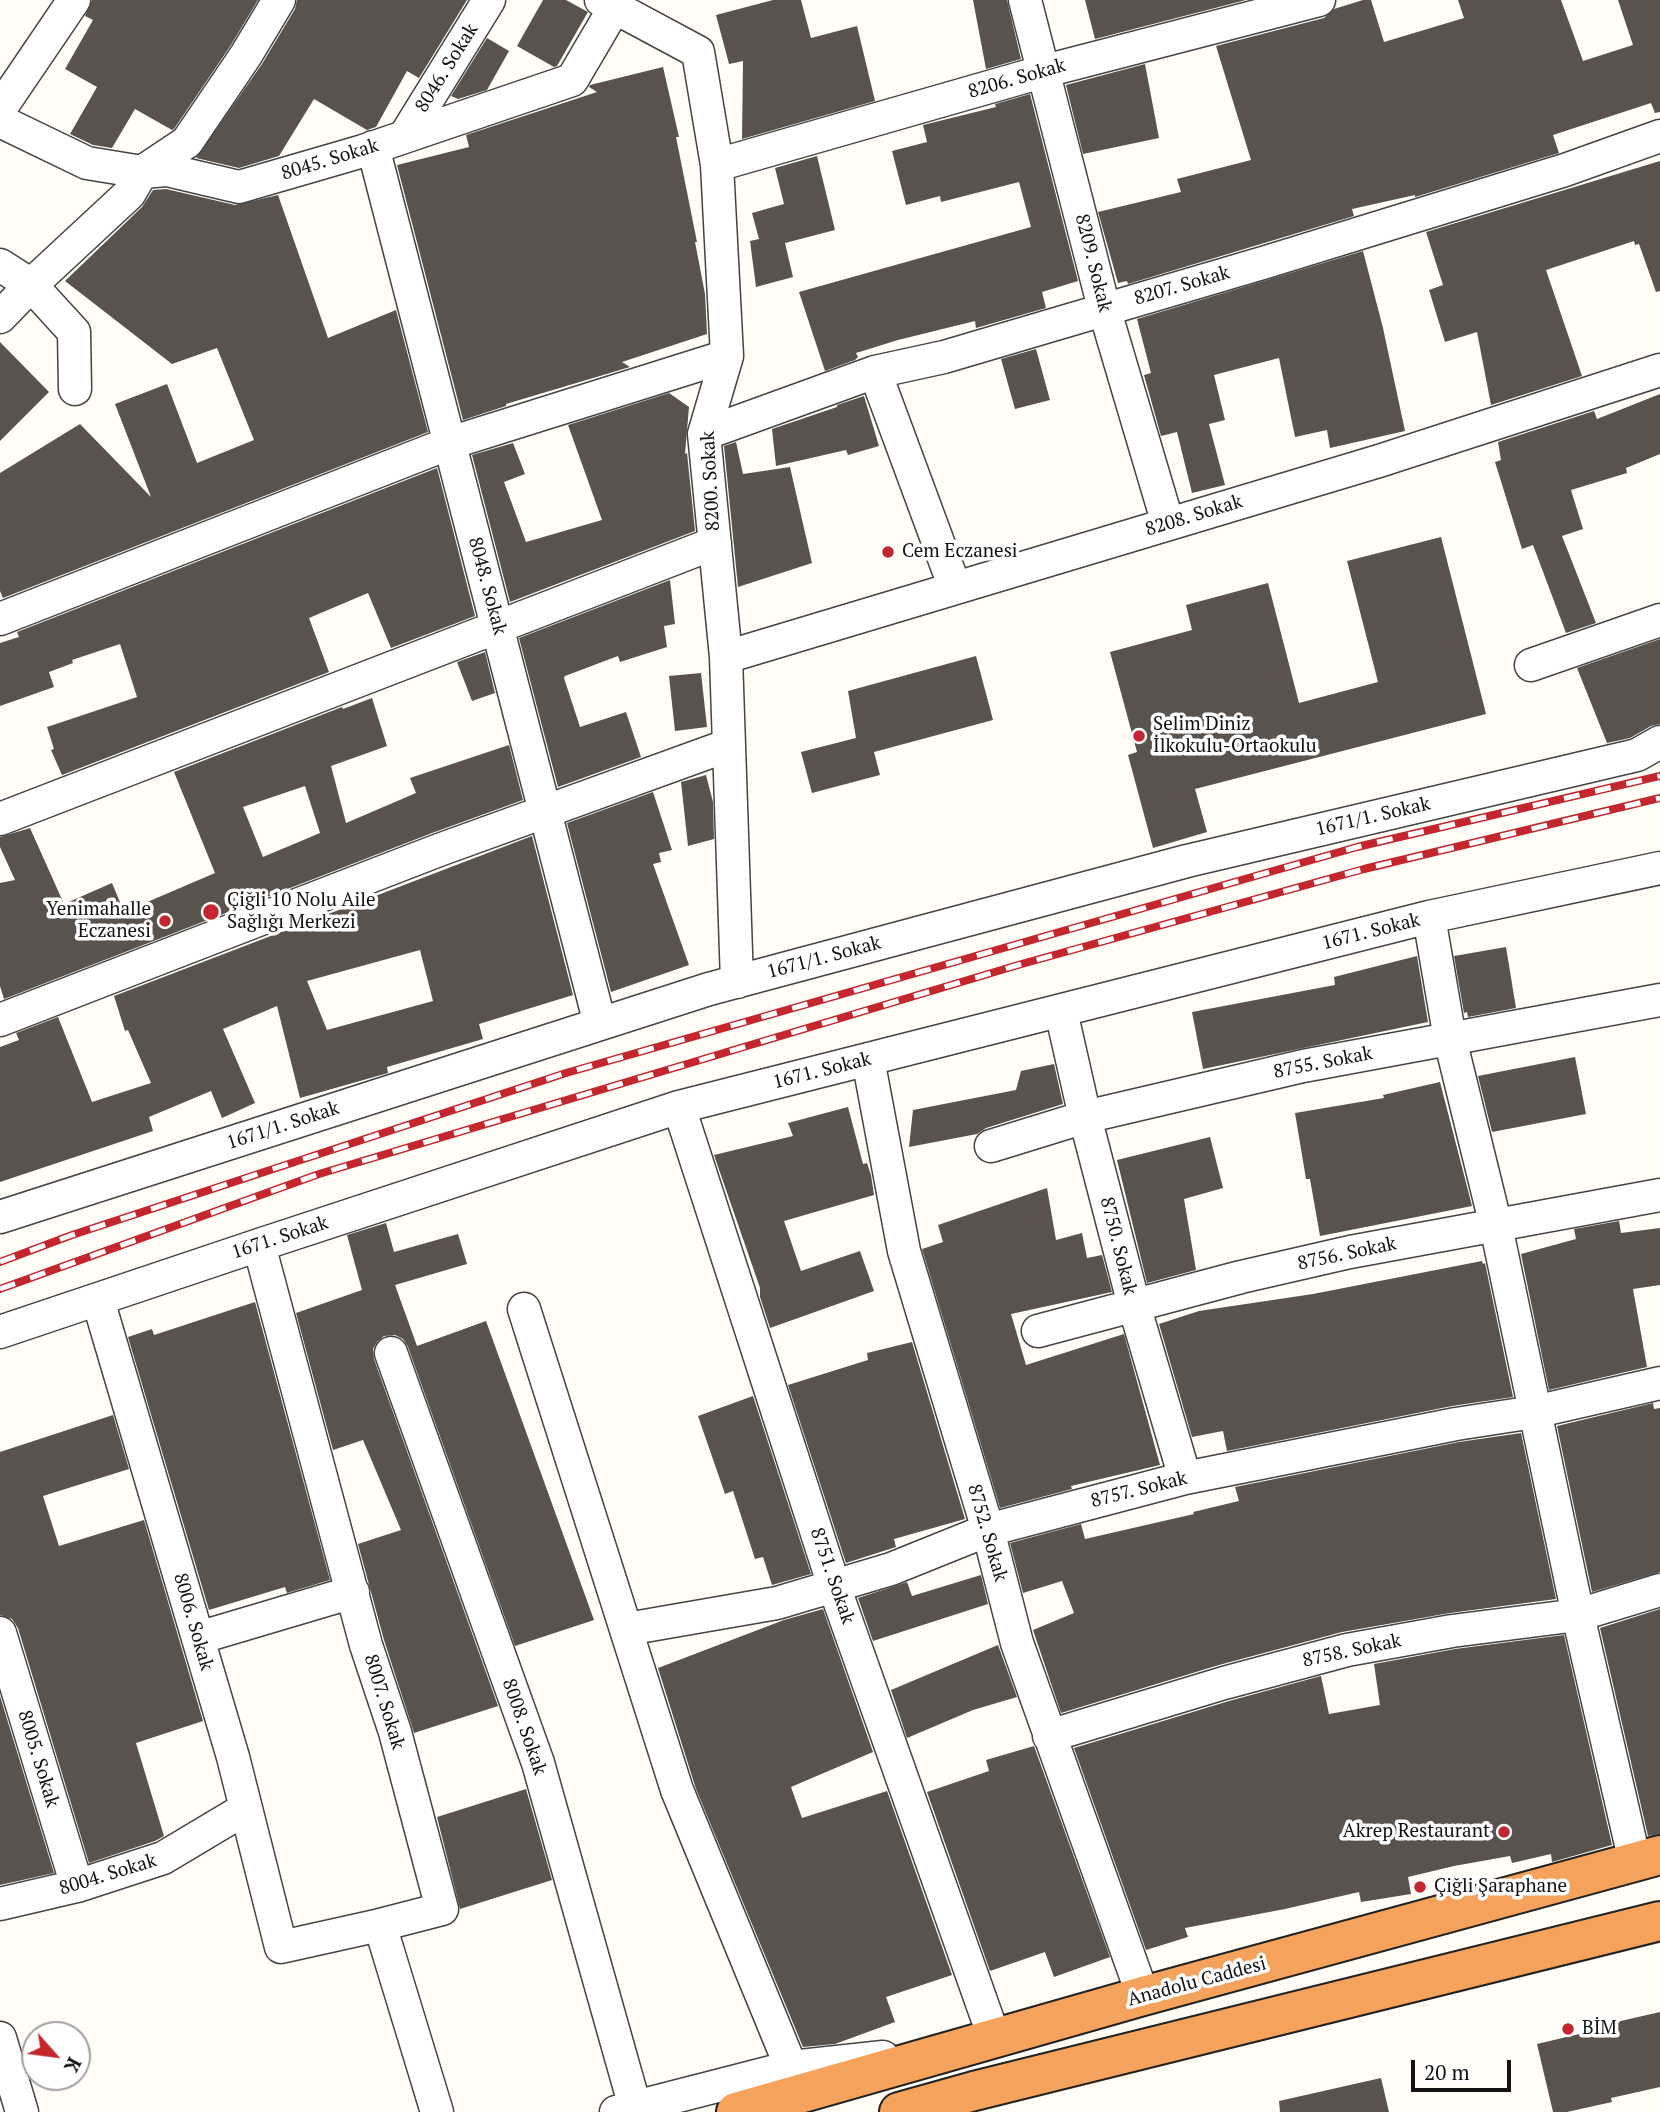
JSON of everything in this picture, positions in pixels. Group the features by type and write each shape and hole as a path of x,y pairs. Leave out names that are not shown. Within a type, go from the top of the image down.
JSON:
{"highway":[{"name":"Anadolu Caddesi","path":"736,2112 1143,1996 1647,1858"},
{"path":"899,2112 974,2091 1660,1921"}],"street":[{"path":"0,108 74,0"},
{"path":"0,317 129,194 142,172 187,142 246,55 279,0"},
{"name":"8046. Sokak","path":"405,136 489,0"},
{"name":"8209. Sokak","path":"1025,0 1104,308 1168,524"},
{"name":"8206. Sokak","path":"717,165 1045,71 1319,0"},
{"name":"8045. Sokak","path":"0,121 88,163 142,172 167,170 239,187 373,147 572,79 611,2"},
{"name":"8200. Sokak","path":"611,2 698,52 717,165 727,356 704,433 726,657 737,982"},
{"name":"8207. Sokak","path":"704,433 875,372 944,356 1266,262 1525,183 1660,136"},
{"name":"8048. Sokak","path":"373,147 600,1024"},
{"path":"0,265 31,285 75,332 75,390"},
{"path":"0,618 450,443 727,356"},
{"name":"8208. Sokak","path":"726,657 1380,461 1660,370"},
{"path":"875,372 955,588"},
{"path":"0,819 715,543"},
{"path":"1531,665 1660,620"},
{"name":"1671/1. Sokak","path":"0,1217 737,982 1187,861 1637,755 1660,742"},
{"path":"0,1020 439,850 729,746"},
{"name":"1671. Sokak","path":"0,1332 679,1107 1429,917 1660,868"},
{"path":"1429,917 1450,1039 1496,1226 1578,1615 1647,1858"},
{"name":"8755. Sokak","path":"990,1146 1085,1117 1303,1066 1660,1000"},
{"name":"8750. Sokak","path":"1061,1011 1085,1117 1134,1305 1185,1478"},
{"name":"8752. Sokak","path":"867,1059 904,1251 988,1530 1017,1643 1143,1996"},
{"name":"8751. Sokak","path":"679,1107 978,2044"},
{"name":"8756. Sokak","path":"1038,1331 1323,1258 1660,1195"},
{"name":"8007. Sokak","path":"259,1245 366,1645 395,1732 442,1909 380,1925"},
{"name":"8006. Sokak","path":"98,1300 198,1638 281,1947 380,1925"},
{"path":"524,1309 677,1790 791,2067"},
{"name":"8008. Sokak","path":"391,1353 538,1763 625,2110"},
{"name":"8757. Sokak","path":"627,1629 777,1603 891,1569 988,1530 1185,1478 1456,1424 1534,1412 1660,1382"},
{"name":"8758. Sokak","path":"1049,1736 1224,1683 1347,1650 1452,1631 1578,1615 1660,1591"},
{"path":"198,1638 353,1592"},
{"name":"8005. Sokak","path":"0,1633 77,1886"},
{"name":"8004. Sokak","path":"0,1904 77,1886 163,1858 246,1809"},
{"path":"380,1925 437,2112"},
{"path":"0,2038 22,2112"},
{"path":"625,2110 791,2067 978,2044"},
{"path":"916,2112 974,2091"}],"building":[{"path":"92,0 258,0 174,129 135,109 112,148 93,145 70,134 97,87 65,69 93,20 85,16"},
{"path":"297,0 467,0 419,78 407,71 376,127 367,130 314,99 279,156 239,168 196,158 262,64 295,9"},
{"path":"543,0 566,0 588,12 554,67 517,46"},
{"path":"773,0 801,0 811,38 857,26 875,101 742,139 743,61 729,64 716,15"},
{"path":"973,0 1007,0 1021,59 986,69"},
{"path":"1085,0 1246,0 1095,39"},
{"path":"1371,0 1384,42 1464,18 1458,0 1561,0 1583,61 1633,45 1618,0 1660,0 1660,112 1655,113 1651,103 1553,135 1559,153 1415,197 1352,209 1354,216 1128,284 1127,281 1118,283 1098,212 1181,192 1177,179 1251,160 1216,46 1324,18 1334,9"},
{"path":"487,38 509,51 487,90 458,99 451,96"},
{"path":"1145,64 1159,138 1083,154 1066,85"},
{"path":"663,67 679,137 676,137 697,242 705,294 707,334 622,362 630,367 506,404 463,420 397,165 469,147 466,135 597,92 589,87 590,85"},
{"path":"1030,94 1078,281 1042,292 1046,308 976,328 975,321 898,340 856,353 858,357 855,360 825,371 799,292 1031,227 1019,182 941,202 940,196 906,205 892,151 927,142 923,125 996,107 995,104"},
{"path":"817,156 835,230 785,243 793,277 756,287 750,241 759,239 752,213 784,204 775,168"},
{"path":"1660,161 1660,291 1656,292 1639,244 1635,245 1634,241 1546,270 1582,376 1491,405 1477,332 1445,342 1429,290 1443,285 1426,232"},
{"path":"166,189 235,205 278,195 328,338 396,310 428,432 3,598 0,591 0,473 80,424 151,497 115,404 167,384 197,463 254,440 217,348 172,364 65,281 142,207 153,190"},
{"path":"1363,251 1405,431 1330,448 1327,430 1295,437 1279,358 1214,375 1225,420 1209,424 1225,485 1192,493 1177,432 1161,436 1144,375 1151,373 1137,319"},
{"path":"0,342 49,392 0,441"},
{"path":"1036,349 1050,400 1015,409 1001,359"},
{"path":"669,393 689,407 685,454 687,453 695,531 510,602 472,455 513,443 525,474 504,482 526,542 602,520 568,425"},
{"path":"1660,394 1660,454 1626,468 1627,473 1571,490 1583,529 1562,536 1596,623 1566,633 1533,545 1522,549 1495,462 1501,460 1498,442 1594,411 1597,419"},
{"path":"864,396 879,446 848,455 846,450 776,466 772,429"},
{"path":"736,442 743,474 790,467 812,563 738,587 724,446"},
{"path":"437,468 475,616 391,648 368,593 309,618 329,672 62,775 51,750 54,749 47,727 137,697 120,644 72,660 73,663 49,672 54,687 0,706 0,643 19,637 17,632"},
{"path":"1441,537 1486,714 1195,789 1207,832 1153,848 1128,755 1137,752 1110,652 1192,630 1186,605 1268,583 1299,703 1378,682 1347,561"},
{"path":"670,580 675,624 664,626 667,647 620,662 618,656 564,678 580,727 626,712 641,757 558,787 519,638"},
{"path":"1660,639 1660,724 1630,738 1607,743 1577,668"},
{"path":"485,652 495,693 472,701 457,662"},
{"path":"976,656 993,720 874,752 880,775 812,793 801,752 856,738 848,691"},
{"path":"701,673 707,727 675,731 669,676"},
{"path":"372,698 387,746 331,766 346,823 416,793 410,778 509,745 523,800 4,999 0,986 0,883 15,880 0,847 0,837 30,828 64,904 112,883 124,912 215,873 174,772 342,707 343,709","holes":["305,786 320,833 263,857 243,807"]},
{"path":"706,775 713,802 714,839 688,846 681,782"},
{"path":"653,792 672,850 659,853 661,862 653,864 689,965 611,992 567,823"},
{"path":"532,836 573,995 479,1024 483,1039 387,1067 388,1073 300,1098 277,1006 223,1029 255,1103 222,1118 211,1091 149,1117 153,1131 0,1182 0,1047 19,1040 16,1033 58,1017 92,1102 151,1083 128,1030 125,1031 114,996","holes":["420,950 433,1001 327,1030 307,981"]},
{"path":"1506,947 1516,1008 1468,1017 1467,1012 1464,1013 1454,956"},
{"path":"1417,956 1428,1022 1203,1069 1192,1012 1335,985 1334,977"},
{"path":"1575,1057 1586,1114 1492,1132 1478,1076"},
{"path":"1054,1064 1063,1104 986,1128 977,1134 909,1147 913,1110 1016,1090 1021,1071"},
{"path":"1440,1082 1472,1206 1320,1236 1310,1179 1306,1179 1295,1113 1384,1098 1383,1095"},
{"path":"848,1107 863,1164 867,1163 871,1175 874,1195 784,1221 801,1271 860,1251 874,1291 770,1328 760,1297 760,1288 714,1155 793,1136 788,1123"},
{"path":"1210,1137 1223,1188 1184,1199 1196,1270 1147,1283 1117,1160"},
{"path":"1047,1188 1056,1240 1082,1233 1087,1258 1102,1255 1112,1292 1011,1314 1026,1365 1124,1334 1160,1465 1071,1486 1072,1489 1000,1508 922,1249 943,1242 938,1225"},
{"path":"1619,1221 1621,1233 1660,1228 1660,1285 1633,1289 1647,1367 1549,1390 1521,1254 1576,1239 1574,1229"},
{"path":"386,1223 394,1252 458,1234 467,1264 395,1285 417,1346 486,1321 594,1620 515,1646 408,1347 403,1339 395,1335 384,1336 373,1349 374,1359 498,1706 414,1733 384,1640 358,1544 401,1530 363,1440 333,1450 296,1313 362,1290 347,1235"},
{"path":"1482,1261 1485,1263 1513,1397 1452,1406 1227,1451 1223,1431 1192,1437 1159,1324 1199,1311 1313,1294"},
{"path":"255,1302 330,1580 287,1593 285,1587 209,1610 128,1337 152,1329 154,1335"},
{"path":"912,1342 965,1519 894,1539 896,1547 846,1563 788,1385 868,1360 867,1353"},
{"path":"753,1396 811,1574 772,1585 763,1557 755,1559 733,1491 725,1494 698,1416"},
{"path":"1653,1403 1654,1409 1660,1408 1660,1572 1592,1592 1557,1426"},
{"path":"113,1415 129,1469 43,1496 59,1546 144,1520 203,1721 136,1743 164,1836 89,1863 18,1628 12,1619 0,1615 0,1452"},
{"path":"1521,1433 1556,1599 1450,1613 1342,1632 1219,1665 1061,1713 1033,1630 1074,1613 1062,1581 1023,1593 1010,1543 1081,1524 1085,1539 1239,1501 1235,1487 1459,1442"},
{"path":"981,1575 988,1604 873,1641 858,1598 907,1582 912,1596"},
{"path":"823,1609 873,1752 791,1787 802,1818 887,1791 952,1975 886,1997 895,2022 835,2044 803,2047 696,1789 658,1668 784,1620"},
{"path":"1660,1609 1660,1834 1648,1836 1600,1628"},
{"path":"1564,1635 1612,1845 1552,1862 1551,1854 1512,1863 1510,1856 1454,1866 1408,1877 1411,1894 1361,1902 1359,1892 1185,1928 1188,1937 1146,1950 1074,1748 1321,1676 1329,1714 1380,1705 1374,1664 1455,1649"},
{"path":"998,1645 1017,1697 973,1710 907,1738 891,1690"},
{"path":"0,1696 54,1873 0,1885"},
{"path":"1034,1746 1110,1957 1054,1977 1045,1952 990,1971 927,1792 989,1771 986,1760"},
{"path":"526,1789 552,1880 460,1909 437,1817"},
{"path":"1660,2012 1660,2087 1611,2098 1612,2102 1567,2112 1553,2112 1537,2044"},
{"path":"1381,2078 1389,2112 1280,2112 1279,2101"}],"railway":[{"path":"0,1262 72,1235 566,1073 1357,847 1660,776"},
{"path":"0,1289 319,1174 1018,965 1364,869 1660,798"}],"place":[{"name":"Cem Eczanesi","path":"888,552"},
{"name":"Selim Diniz İlkokulu-Ortaokulu","path":"1139,736"},
{"name":"Çiğli 10 Nolu Aile Sağlığı Merkezi","path":"211,912"},
{"name":"Yenimahalle Eczanesi","path":"165,921"},
{"name":"Akrep Restaurant","path":"1504,1832"},
{"name":"Çiğli Şaraphane","path":"1420,1887"},
{"name":"BİM","path":"1568,2029"}]}
